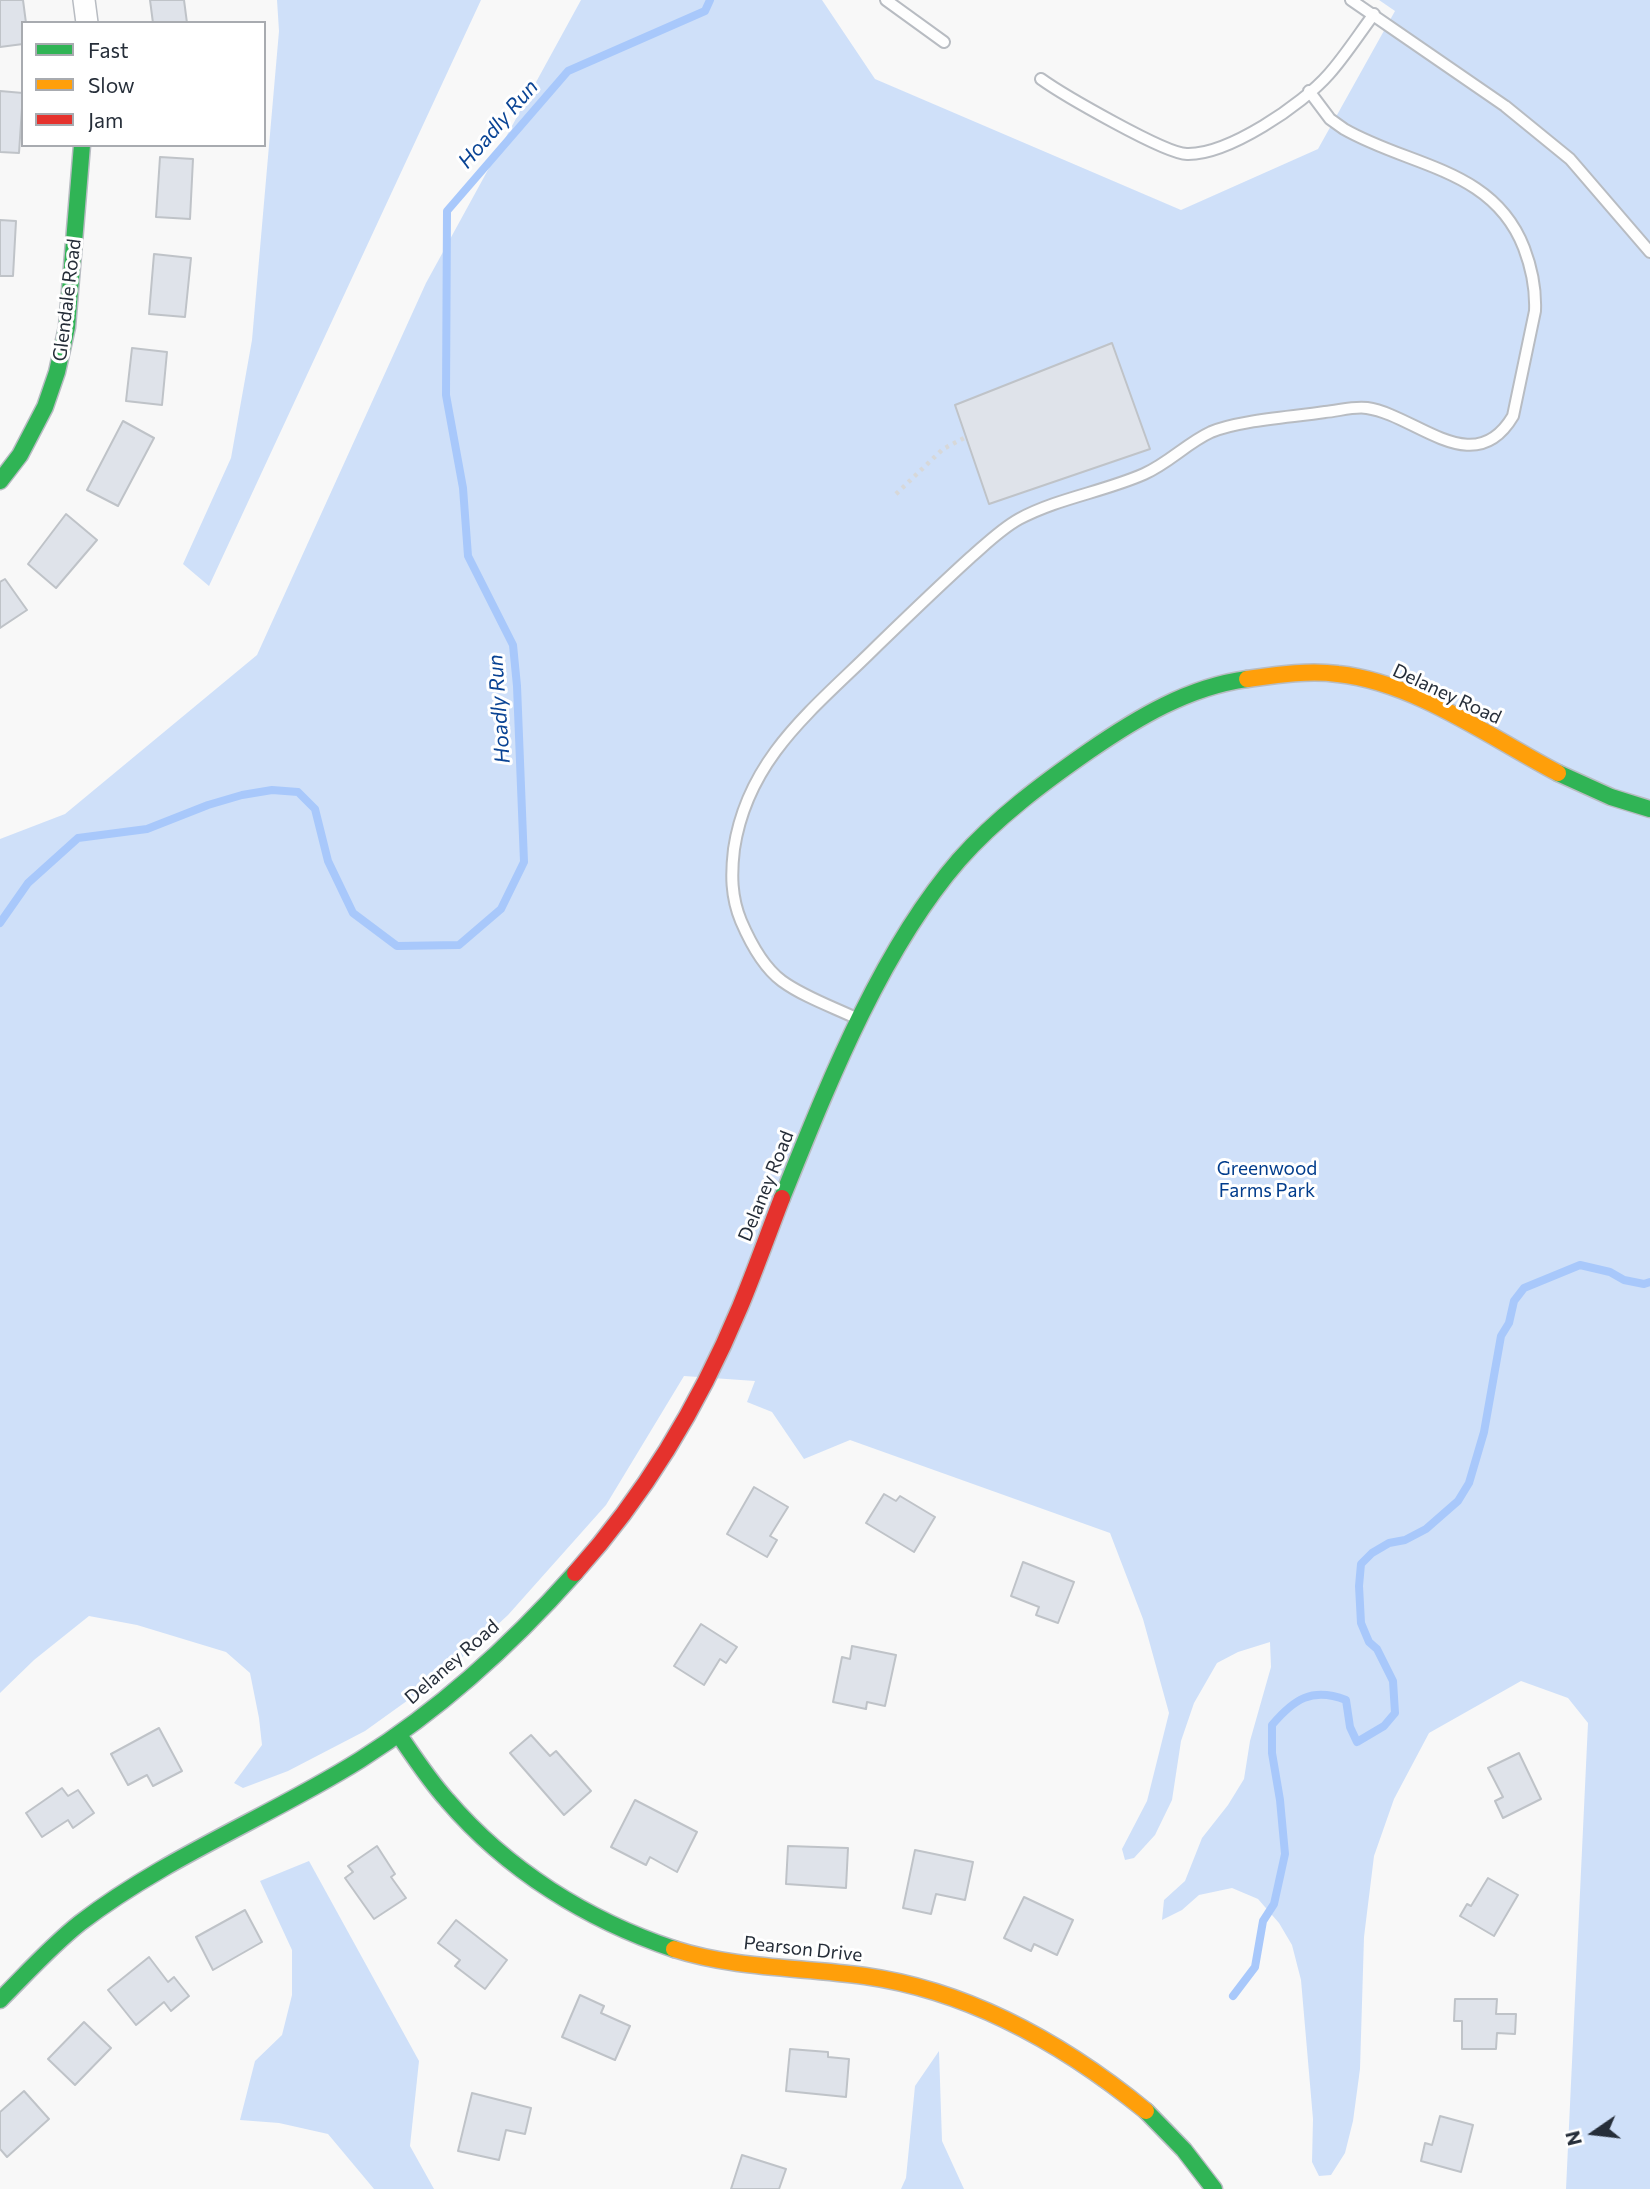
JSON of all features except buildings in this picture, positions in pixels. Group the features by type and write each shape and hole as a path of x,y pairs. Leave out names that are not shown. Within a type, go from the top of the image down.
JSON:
{"street":[{"path":"84,0 87,21"},
{"name":"Glendale Road","path":"0,481 20,455 45,407 57,372 67,327 82,147"},
{"name":"Delaney Road","path":"0,2000 90,1915 146,1879 307,1790 399,1735 513,1638 556,1594 634,1500 682,1425 714,1366 742,1304 837,1068 899,945 919,912 947,874 984,835 1034,792 1139,716 1182,696 1219,684 1266,675 1342,674 1380,685 1441,710 1594,792 1650,809"},
{"name":"Pearson Drive","path":"399,1735 427,1777 456,1812 505,1858 548,1889 593,1916 653,1942 705,1958 759,1967 868,1976 923,1987 977,2006 1031,2031 1084,2063 1124,2093 1174,2138 1214,2189"}],"lane":[{"path":"886,0 944,42"},
{"path":"1351,0 1505,106 1570,159 1650,252"},
{"path":"1041,79 1070,99 1168,149 1185,155 1213,151 1236,142 1266,123 1327,76 1374,14"},
{"path":"860,1020 792,988 779,979 756,950 742,924 733,893 737,834 753,786 773,752 963,564 1000,531 1018,519 1049,505 1145,474 1194,441 1215,431 1364,407 1387,412 1448,442 1475,444 1496,437 1506,428 1513,416 1535,311 1535,299 1529,261 1510,219 1494,201 1474,187 1345,129 1330,119 1309,91"}],"path":[{"path":"896,494 943,449 966,437"}],"green space":[{"path":"277,0 481,0 209,586 183,564 231,458 252,340 279,31"},
{"name":"Greenwood Farms Park","path":"581,0 822,0 875,79 1181,210 1318,149 1395,11 1379,0 1650,0 1650,2189 1566,2189 1588,1723 1568,1698 1521,1681 1429,1733 1394,1799 1374,1856 1364,1937 1360,2069 1353,2121 1345,2153 1331,2175 1319,2176 1312,2162 1313,2119 1301,1980 1292,1945 1279,1923 1258,1899 1232,1888 1199,1895 1182,1910 1162,1920 1164,1900 1185,1881 1202,1838 1244,1779 1250,1741 1271,1667 1270,1642 1238,1652 1217,1663 1194,1703 1181,1741 1172,1800 1155,1835 1134,1858 1125,1860 1122,1849 1147,1801 1169,1713 1143,1619 1110,1533 850,1440 804,1459 772,1412 747,1402 755,1381 684,1376 606,1505 508,1615 443,1675 365,1731 288,1771 243,1788 234,1783 262,1745 250,1673 226,1652 137,1625 89,1616 34,1660 0,1693 0,839 65,814 257,655 426,283"},
{"path":"309,1861 419,2061 410,2146 434,2189 374,2189 328,2134 279,2123 240,2120 255,2061 282,2035 292,1995 292,1950 260,1881"},
{"path":"939,2051 942,2141 964,2189 901,2189 906,2178 915,2086"}],"waterway":[{"name":"Hoadly Run","path":"0,923 28,883 78,838 147,829 208,805 272,790 298,792 315,809 328,861 353,913 397,946 459,945 501,909 524,862 517,686 513,645 468,556 463,488 446,395 447,211 568,71 705,11 710,0"},
{"path":"1233,1996 1255,1967 1263,1921 1274,1904 1285,1854 1272,1753 1272,1725 1296,1702 1313,1695 1334,1696 1346,1700 1350,1727 1357,1742 1384,1726 1395,1713 1393,1681 1377,1649 1369,1642 1361,1623 1361,1564 1372,1553 1389,1543 1405,1540 1426,1529 1458,1501 1469,1483 1484,1432 1501,1336 1509,1323 1514,1301 1524,1288 1580,1265 1610,1272 1624,1280 1644,1284 1650,1282"}],"traffic: fast":[{"path":"0,481 20,455 45,407 57,372 67,327 82,147"},
{"path":"782,1198 837,1066 880,978 904,936 959,860 1021,802 1126,727 1164,706 1204,689 1247,679"},
{"path":"1558,773 1611,797 1650,809"},
{"path":"0,2000 59,1941 113,1899 182,1857 325,1781 418,1720 501,1650 575,1573"},
{"path":"399,1735 447,1800 470,1825 522,1870 580,1908 674,1949"},
{"path":"1146,2111 1184,2150 1214,2189"}],"traffic: slow":[{"path":"1247,679 1315,673 1367,679 1452,713 1558,773"},
{"path":"674,1949 745,1964 865,1976 942,1994 1015,2024 1049,2043 1146,2111"}],"traffic: jam":[{"path":"575,1573 625,1512 689,1413 740,1307 782,1198"}]}
